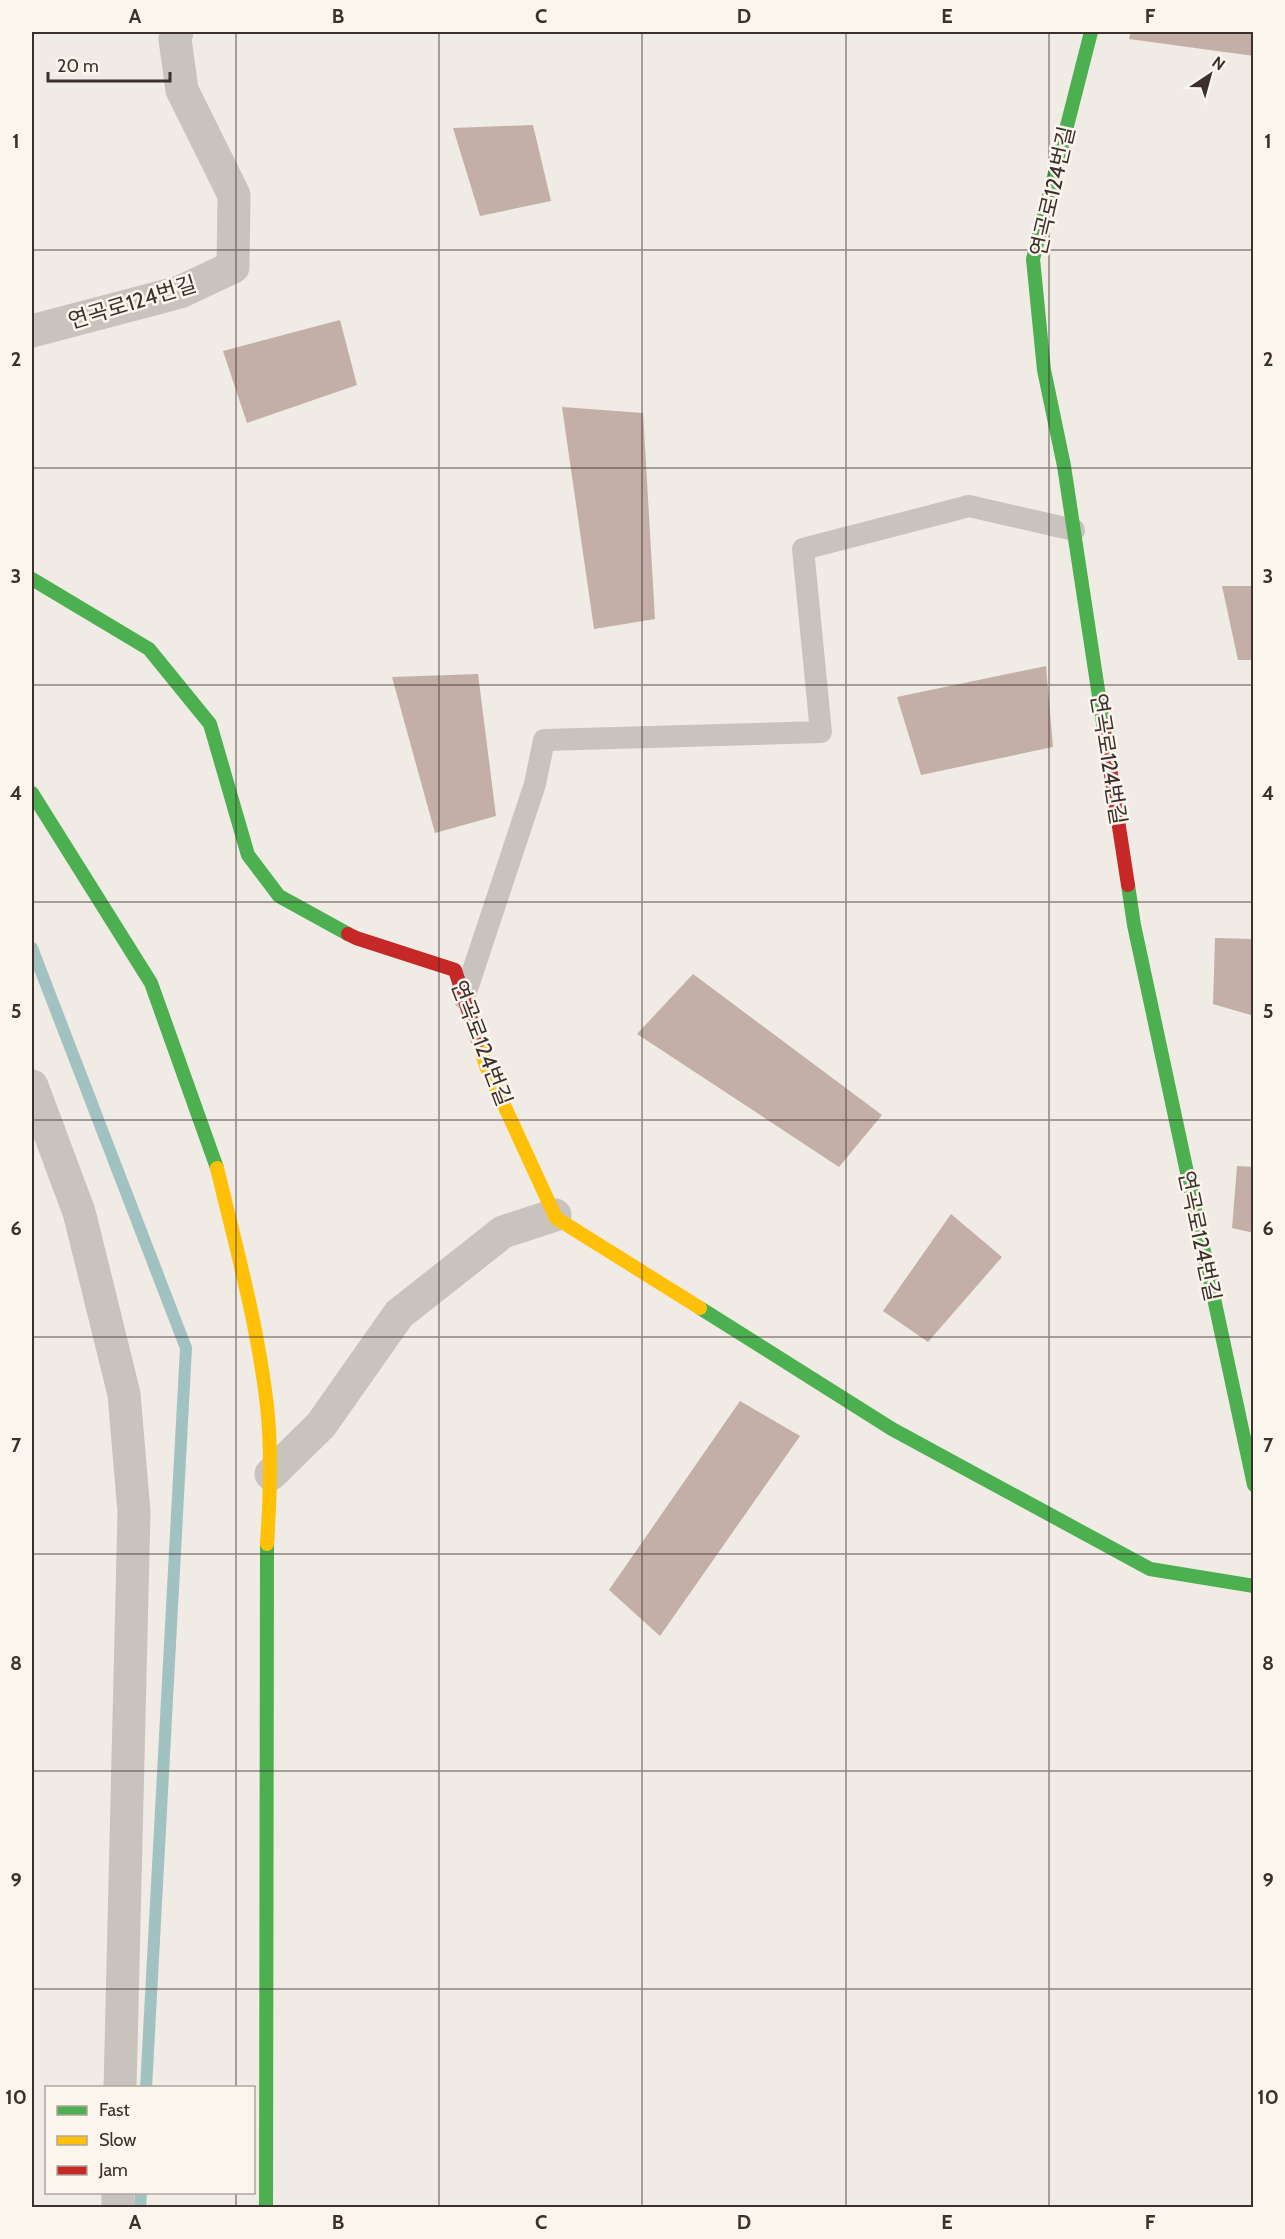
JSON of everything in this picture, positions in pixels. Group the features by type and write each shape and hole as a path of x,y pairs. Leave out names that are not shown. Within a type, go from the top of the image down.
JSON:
{"street":[{"name":"연곡로124번길","path":"32,331 180,292 233,267 234,195 182,90 175,39 177,32"},
{"name":"연곡로124번길","path":"1090,32 1033,259 1044,370 1064,466 1134,925 1254,1485"},
{"name":"연곡로124번길","path":"32,579 149,649 210,724 248,855 279,896 356,938 454,970 486,1066 556,1218 892,1429 1150,1569 1254,1586"},
{"path":"32,794 151,983 215,1160 249,1298 267,1406 271,1474 266,1572 266,2208"},
{"path":"32,1086 79,1212 124,1394 134,1512 120,2086"},
{"path":"271,1474 321,1425 399,1314 503,1232 555,1215"}],"lane":[{"path":"464,998 536,784 544,740 821,732 803,549 969,506 1074,530"}],"building":[{"path":"1131,32 1254,32 1254,56 1129,39"},
{"path":"533,125 551,201 480,216 453,128"},
{"path":"340,320 357,385 247,423 223,351"},
{"path":"562,407 643,413 655,619 594,629"},
{"path":"1222,586 1254,586 1254,660 1238,660"},
{"path":"1046,666 1053,747 921,775 897,697"},
{"path":"478,674 496,816 435,833 392,677"},
{"path":"1215,938 1254,939 1254,1016 1213,1004"},
{"path":"693,974 882,1115 839,1167 637,1034"},
{"path":"1237,1166 1254,1167 1254,1233 1232,1228"},
{"path":"951,1214 1002,1257 928,1342 883,1311"},
{"path":"740,1401 800,1436 660,1636 609,1590"}],"waterway":[{"path":"32,948 186,1348 146,2086"},
{"path":"140,2208 141,2194"}],"traffic: fast":[{"path":"1091,32 1033,259 1044,370 1064,466 1105,736"},
{"path":"32,579 149,649 210,724 248,855 279,896 348,934"},
{"path":"32,793 151,983 217,1168"},
{"path":"1128,885 1134,925 1254,1485"},
{"path":"700,1308 892,1429 1150,1569 1254,1586"},
{"path":"266,2208 267,1544"}],"traffic: slow":[{"path":"478,1041 486,1066 556,1218 700,1308"},
{"path":"217,1168 246,1287 267,1406 270,1458 267,1544"}],"traffic: jam":[{"path":"1105,736 1128,885"},
{"path":"348,934 455,970 478,1041"}]}
